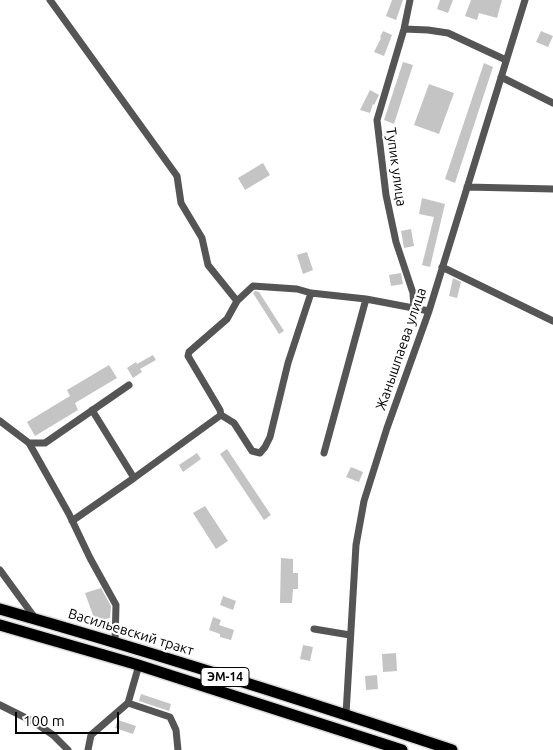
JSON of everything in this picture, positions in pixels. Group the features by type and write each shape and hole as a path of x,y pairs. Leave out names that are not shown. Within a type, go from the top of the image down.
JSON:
{"main road":[{"name":"Васильевский тракт","path":"0,610 176,661 346,714 452,750"},
{"name":"ЭМ-14","path":"0,625 139,665 402,750"},
{"path":"170,675 176,661"},
{"path":"195,683 200,669"}],"street":[{"path":"50,0 177,176 181,203 202,238 208,265 236,301"},
{"name":"Тупик улица","path":"410,0 404,29 378,120 386,195 396,242 413,293 414,308"},
{"name":"Жанышпаева улица","path":"346,714 356,544 364,501 387,428 429,311 523,1"},
{"path":"404,29 448,33 506,60"},
{"path":"501,77 553,103"},
{"path":"467,187 553,189"},
{"path":"442,267 553,321"},
{"path":"311,293 288,363 270,437 260,453 252,451 234,423 221,415 220,410 188,356 189,352 227,319 236,301 253,286 296,289 311,293 366,299 429,311"},
{"path":"324,453 366,299"},
{"path":"29,443 45,443 129,385"},
{"path":"92,410 134,478"},
{"path":"72,521 221,415"},
{"path":"0,421 29,443 116,605 115,643"},
{"path":"0,570 36,620"},
{"path":"314,629 350,635"},
{"path":"88,750 91,735 128,703 139,665"},
{"path":"128,703 170,717 176,730 178,750"},
{"path":"0,706 34,722 54,735 68,750"}],"building":[{"path":"392,0 403,0 396,20 386,16"},
{"path":"440,0 453,0 448,13 437,9"},
{"path":"471,0 502,0 497,18 479,13 477,20 465,16"},
{"path":"383,31 392,35 384,56 374,52"},
{"path":"541,31 553,36 548,47 536,42"},
{"path":"403,62 413,65 394,124 384,120"},
{"path":"484,63 493,67 455,183 445,179"},
{"path":"429,84 454,93 439,134 414,125"},
{"path":"370,90 379,95 370,113 360,110"},
{"path":"396,143 399,161 391,162 388,144"},
{"path":"263,163 270,175 245,190 238,178"},
{"path":"422,198 445,204 430,267 422,265 434,217 419,214"},
{"path":"411,229 414,246 404,248 401,231"},
{"path":"307,252 313,270 303,274 297,255"},
{"path":"401,273 403,284 391,286 389,275"},
{"path":"453,278 461,282 457,298 449,296"},
{"path":"255,291 259,292 284,331 279,334 253,293"},
{"path":"153,355 156,360 140,369 142,372 133,378 127,368"},
{"path":"109,365 117,378 75,403 78,410 35,436 27,422 70,396 67,390"},
{"path":"227,449 271,515 264,520 220,454"},
{"path":"197,453 201,459 183,472 179,465"},
{"path":"351,467 363,472 359,482 346,477"},
{"path":"205,506 228,541 216,549 193,513"},
{"path":"281,558 293,559 293,573 298,573 298,589 293,589 292,603 280,603"},
{"path":"101,588 111,606 110,618 95,621 85,593"},
{"path":"223,596 236,601 233,610 220,605"},
{"path":"213,617 221,620 219,625 234,630 231,640 220,637 220,634 209,630"},
{"path":"303,645 313,647 310,661 300,659"},
{"path":"396,653 397,671 383,672 382,654"},
{"path":"377,675 378,689 366,690 365,676"},
{"path":"141,694 171,704 169,711 139,701"},
{"path":"118,720 136,726 133,734 115,728"}]}
